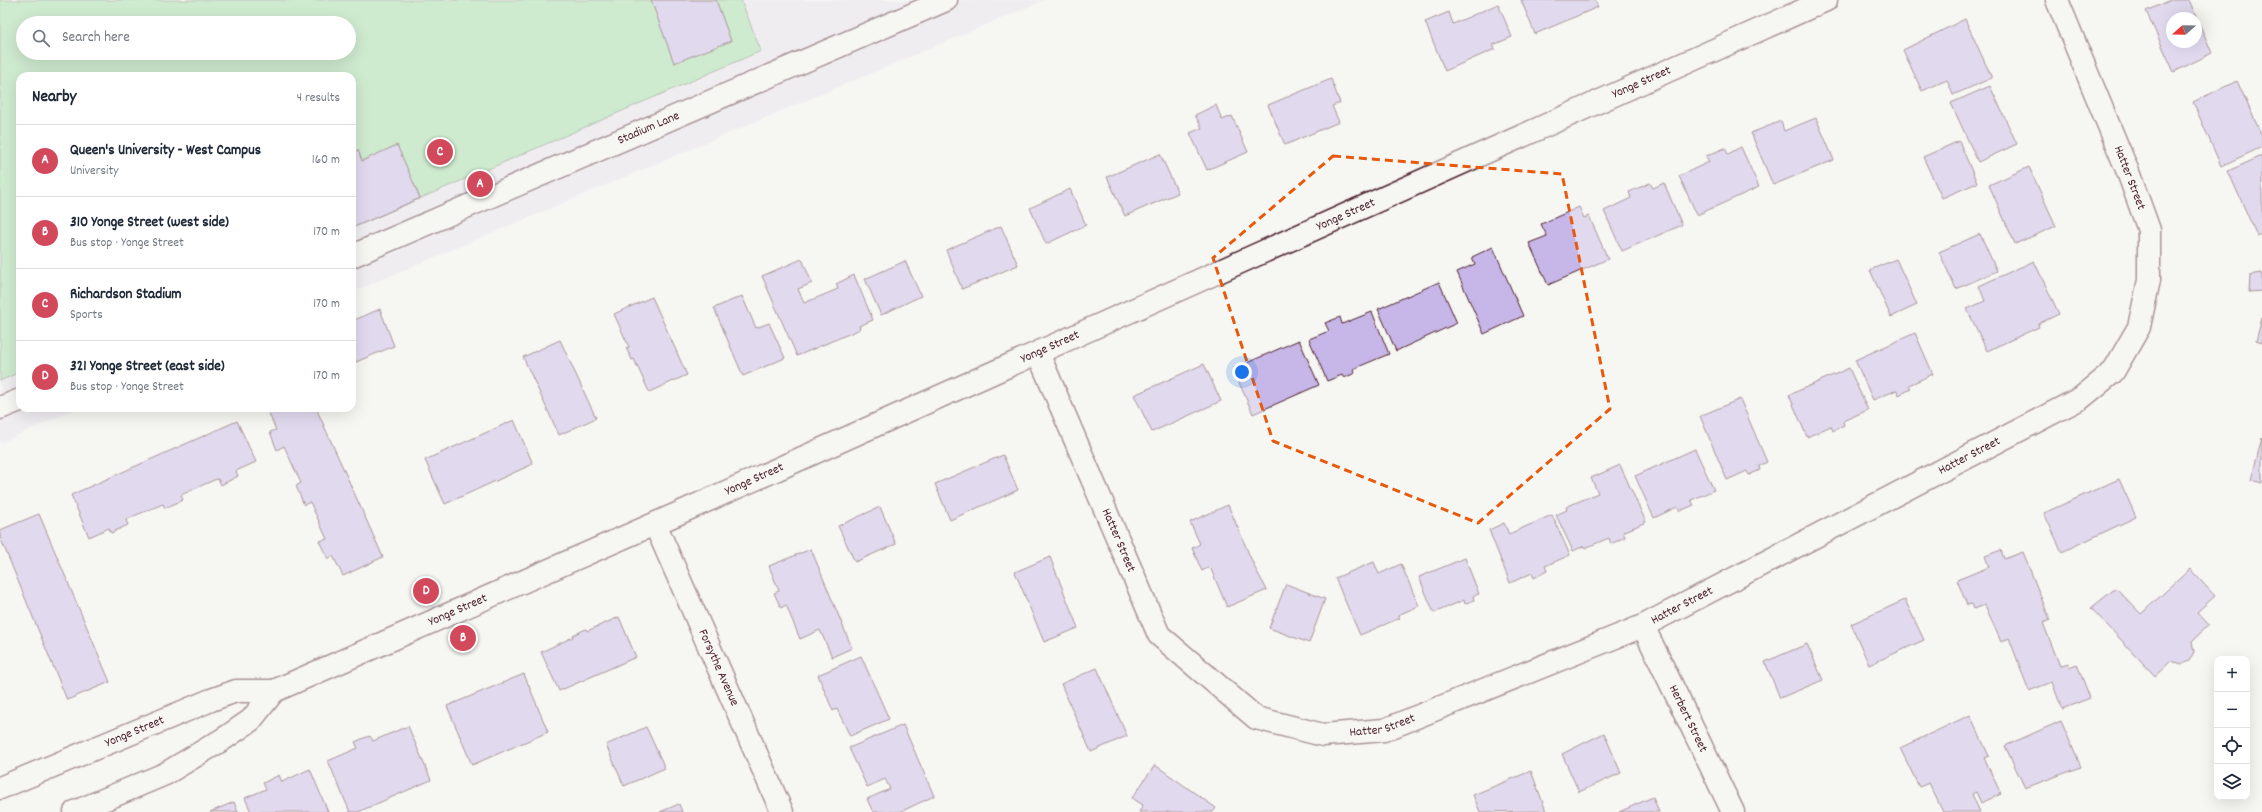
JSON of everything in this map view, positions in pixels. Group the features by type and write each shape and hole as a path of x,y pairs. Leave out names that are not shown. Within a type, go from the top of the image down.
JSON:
{"street":[{"name":"Stadium Lane","path":"356,254 946,0"},
{"name":"Yonge Street","path":"0,788 236,691 274,691 655,524 1826,0"},
{"name":"Hatter Street","path":"1038,353 1159,635 1256,718 1323,735 1384,730 1643,626 2081,398 2113,372 2139,327 2149,280 2148,230 2128,172 2057,0"},
{"path":"0,408 16,402"},
{"name":"Forsythe Avenue","path":"655,524 782,812"},
{"name":"Herbert Street","path":"1643,626 1733,812"},
{"name":"Yonge Street","path":"75,812 164,774 225,738 251,720 274,691"}],"highlighted area":[{"path":"1333,156 1562,174 1610,409 1478,523 1273,441 1213,258"}],"shaded area":[{"path":"0,0 1045,0 356,290 356,72 16,72 16,412 69,412 0,443"}],"green space":[{"path":"0,0 741,0 761,51 356,226 356,72 16,72 16,374 0,381"}],"building":[{"path":"651,0 716,0 731,41 674,63"},
{"path":"1521,0 1595,0 1598,7 1535,34"},
{"path":"2171,0 2189,0 2194,12 2166,12 2166,48 2202,48 2202,30 2212,53 2174,72 2146,11"},
{"path":"1498,4 1512,37 1493,45 1495,49 1445,71 1425,22 1449,12 1453,24"},
{"path":"1965,19 1992,78 1953,95 1947,80 1922,91 1903,50"},
{"path":"1331,79 1340,103 1332,106 1339,122 1285,145 1268,105"},
{"path":"2237,81 2262,136 2262,147 2221,166 2193,102"},
{"path":"1990,86 2017,144 1978,162 1951,103"},
{"path":"1216,105 1222,120 1232,116 1248,152 1207,170 1190,133 1202,128 1195,115"},
{"path":"1816,118 1834,160 1773,185 1751,133 1781,121 1784,131"},
{"path":"1959,141 1977,183 1942,198 1923,157"},
{"path":"397,145 420,198 356,226 356,151 358,150 362,161"},
{"path":"1741,147 1759,187 1697,215 1679,176 1709,162 1706,156 1725,148 1728,154"},
{"path":"1160,154 1178,193 1125,216 1107,177"},
{"path":"2262,156 2262,234 2257,236 2228,171"},
{"path":"2029,167 2056,226 2015,244 1989,185"},
{"path":"1650,183 1653,188 1664,183 1682,225 1622,251 1604,211 1631,198 1629,192"},
{"path":"1070,189 1086,225 1046,244 1030,208"},
{"path":"1579,207 1584,218 1589,216 1608,259 1548,285 1529,243 1547,236 1541,224"},
{"path":"1001,226 1018,265 962,289 946,250"},
{"path":"1980,234 1997,271 1956,289 1939,252"},
{"path":"1493,247 1523,316 1484,334 1457,272 1475,264 1472,257"},
{"path":"802,259 812,283 798,289 804,303 838,289 836,284 854,275 873,320 859,326 860,328 858,330 797,356 762,276"},
{"path":"1896,259 1917,305 1891,317 1870,270"},
{"path":"905,261 921,296 881,315 865,279"},
{"path":"2034,261 2059,314 2038,324 2039,327 1987,351 1967,309 1985,301 1979,286"},
{"path":"2262,273 2262,291 2249,292 2250,275"},
{"path":"1439,282 1457,323 1396,351 1378,309"},
{"path":"742,296 756,328 769,323 785,358 743,376 714,308"},
{"path":"652,297 687,375 649,392 634,359 632,360 626,348 629,347 614,314"},
{"path":"380,309 394,346 356,362 356,319"},
{"path":"1372,312 1389,354 1353,369 1355,373 1344,378 1342,375 1327,381 1309,339 1329,331 1325,323 1340,317 1342,324"},
{"path":"2262,318 2262,343 2256,341"},
{"path":"1915,333 1933,374 1909,385 1911,389 1899,395 1897,390 1873,400 1855,360"},
{"path":"560,340 596,418 559,435 523,357"},
{"path":"1299,340 1319,385 1253,414 1233,369"},
{"path":"1204,364 1221,401 1152,432 1134,395"},
{"path":"1849,368 1868,410 1845,420 1843,422 1844,425 1833,431 1831,426 1807,437 1789,395"},
{"path":"1740,399 1767,462 1759,466 1760,470 1749,475 1747,471 1727,480 1700,416"},
{"path":"268,412 318,412 383,557 343,576 333,556 328,559 319,541 327,539 310,502 304,505 296,486 301,483 284,446 277,450 270,432 276,430"},
{"path":"514,420 533,464 445,504 425,460"},
{"path":"237,421 256,462 236,471 238,476 221,485 218,479 214,480 181,495 183,500 165,508 163,504 126,520 128,525 111,533 109,528 89,537 71,495"},
{"path":"2262,438 2262,483 2251,480"},
{"path":"1695,449 1714,490 1691,500 1694,505 1680,511 1677,507 1654,518 1635,476"},
{"path":"1003,455 1018,490 950,520 935,484"},
{"path":"1620,465 1646,522 1623,532 1625,537 1611,544 1609,538 1585,548 1584,546 1573,551 1556,515 1567,510 1566,507 1598,493 1591,478"},
{"path":"2119,479 2136,517 2062,552 2044,513"},
{"path":"1228,505 1255,568 1267,590 1227,607 1210,567 1202,571 1192,548 1200,544 1190,522"},
{"path":"880,507 896,544 855,562 838,526"},
{"path":"39,514 110,682 67,700 0,537 0,530"},
{"path":"1552,515 1570,555 1545,566 1547,571 1534,578 1532,573 1510,583 1489,530 1504,523 1509,534"},
{"path":"811,549 852,648 832,657 820,630 800,639 786,605 781,608 774,593 779,591 769,566"},
{"path":"2001,550 2004,559 2023,552 2050,620 2043,623 2060,666 2068,663 2069,667 2077,664 2090,698 2062,709 2052,682 2029,691 2009,638 2001,642 1985,605 1974,609 1972,604 1967,605 1957,580 1989,567 1985,556"},
{"path":"1050,557 1078,628 1044,642 1015,572"},
{"path":"1465,558 1479,594 1473,596 1474,600 1465,604 1464,600 1434,613 1419,577"},
{"path":"1374,562 1379,574 1401,564 1419,606 1398,615 1400,618 1360,635 1335,578"},
{"path":"2190,569 2215,596 2197,612 2209,625 2192,641 2194,652 2189,661 2182,664 2171,661 2155,676 2091,608 2116,588 2141,614"},
{"path":"1286,584 1325,599 1309,643 1269,628"},
{"path":"1905,600 1924,640 1869,665 1851,624"},
{"path":"619,617 636,657 559,691 541,652 573,637 573,635 586,629 587,631"},
{"path":"1807,644 1823,680 1780,698 1765,662"},
{"path":"861,656 889,719 850,736 837,709 833,711 818,675"},
{"path":"1097,668 1127,736 1091,752 1061,684"},
{"path":"524,674 548,732 472,765 447,706"},
{"path":"1970,715 1989,756 1984,758 2001,794 1981,803 1976,792 1972,794 1980,812 1943,812 1929,783 1919,787 1900,748"},
{"path":"2061,721 2081,767 2025,788 2005,746"},
{"path":"903,725 934,796 900,812 873,812 867,799 890,789 885,779 867,787 849,748"},
{"path":"408,726 431,780 358,812 350,812 328,761 358,748 355,742 364,738 370,736 373,741"},
{"path":"646,727 665,768 624,786 606,745"},
{"path":"1604,733 1621,773 1579,792 1562,754"},
{"path":"1155,765 1216,808 1213,812 1139,812 1143,805 1132,798"},
{"path":"310,769 328,812 251,812 245,798 266,789 263,783 279,775 282,782"},
{"path":"1531,771 1546,811 1480,812 1473,795"},
{"path":"1653,797 1659,812 1619,812"},
{"path":"234,802 238,812 210,812"},
{"path":"679,804 682,812 660,812"}],"place":[{"name":"Richardson Stadium","path":"440,152"},
{"name":"Queen's University - West Campus","path":"480,184"},
{"name":"321 Yonge Street (east side)","path":"426,591"},
{"name":"310 Yonge Street (west side)","path":"463,638"}]}
